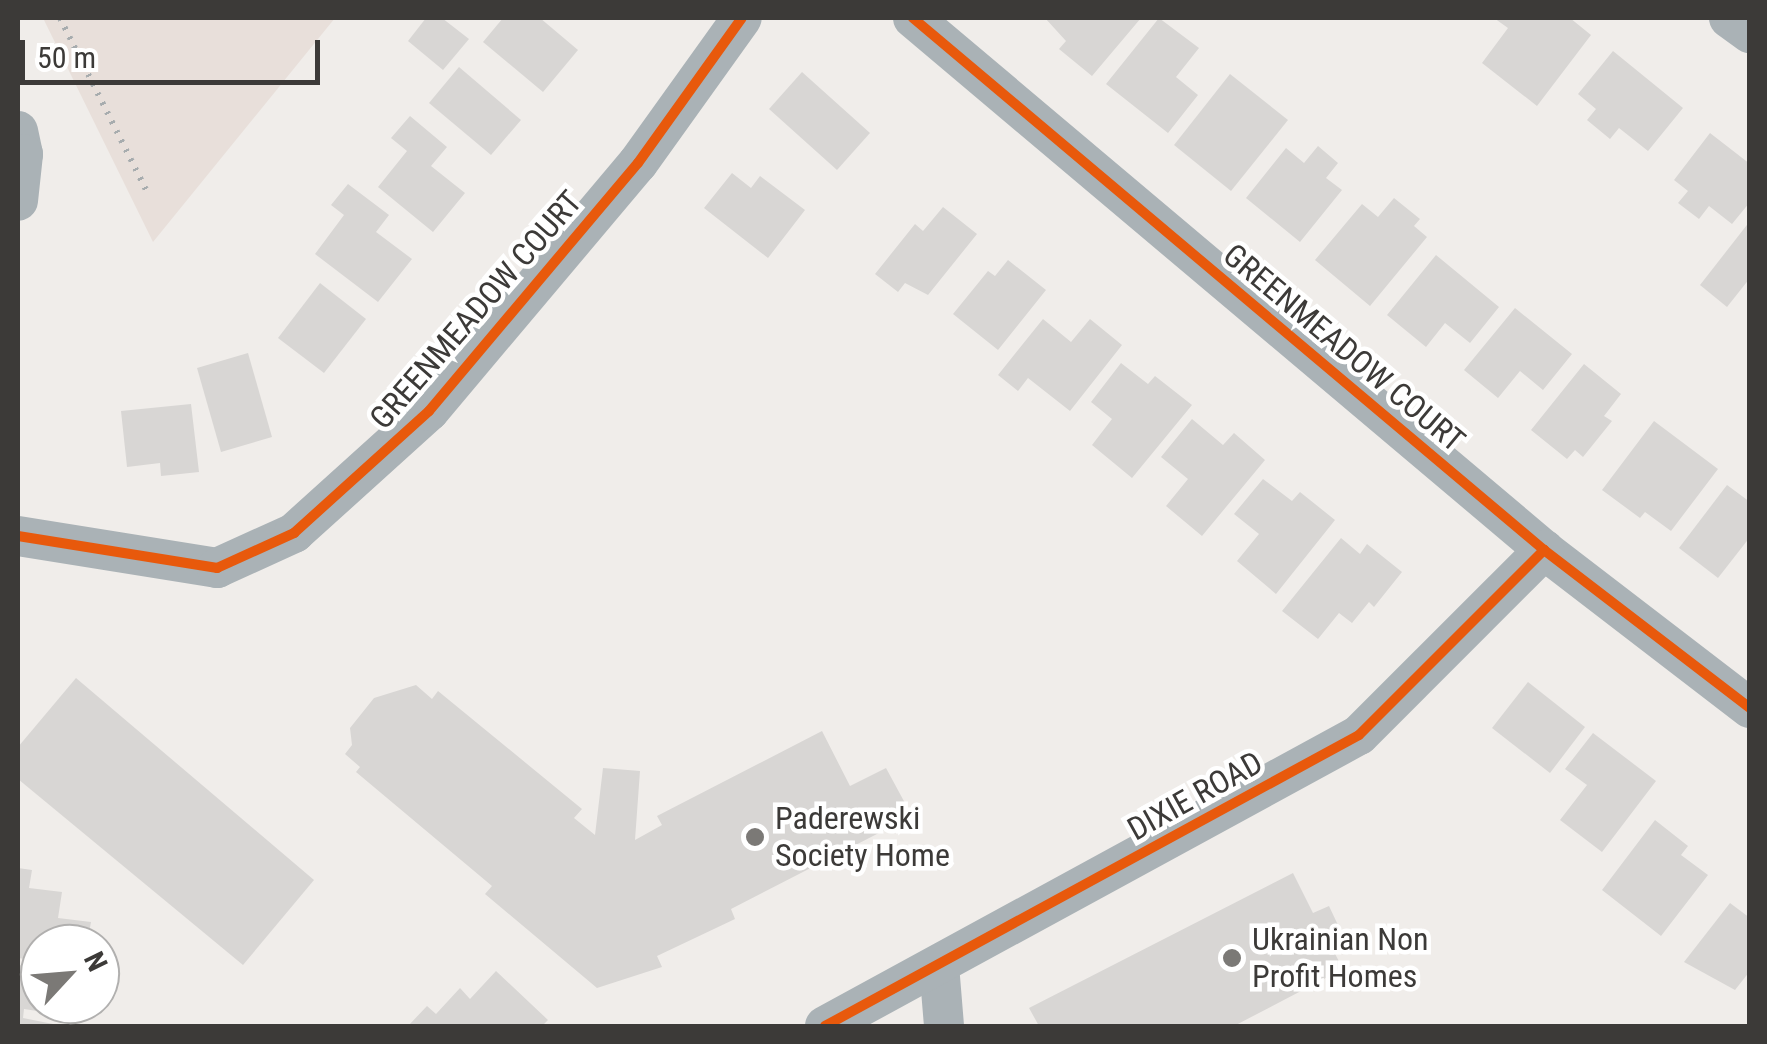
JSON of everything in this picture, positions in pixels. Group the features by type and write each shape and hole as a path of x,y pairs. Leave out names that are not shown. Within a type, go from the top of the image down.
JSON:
{"street":[{"name":"GREENMEADOW COURT","path":"18,536 218,568 294,533 429,411 638,162 742,18"},
{"name":"GREENMEADOW COURT","path":"913,18 1544,550 1750,708"},
{"path":"1729,18 1750,33"},
{"path":"18,131 24,154 18,201"},
{"name":"DIXIE ROAD","path":"825,1026 1358,735 1544,550"},
{"path":"939,964 944,1026"}],"path":[{"path":"60,18 148,192"}],"shaded area":[{"path":"43,18 335,18 153,242"}],"building":[{"path":"426,18 442,18 469,39 443,70 408,41"},
{"path":"503,18 540,18 578,50 543,92 483,42"},
{"path":"1045,18 1141,18 1092,76 1059,49 1066,41"},
{"path":"1159,18 1199,48 1176,77 1198,95 1168,133 1106,84"},
{"path":"1494,18 1570,18 1591,35 1537,106 1482,63 1508,28"},
{"path":"1613,51 1683,108 1648,151 1619,128 1610,139 1587,120 1596,109 1578,94"},
{"path":"459,67 521,120 491,155 429,103"},
{"path":"802,72 870,133 837,170 769,109"},
{"path":"1230,74 1288,120 1231,191 1174,145"},
{"path":"410,116 447,147 431,166 465,193 433,232 378,187 407,151 391,138"},
{"path":"1710,133 1750,164 1750,202 1732,224 1709,206 1699,219 1678,203 1688,191 1674,180"},
{"path":"1318,146 1338,163 1326,178 1342,190 1300,242 1246,198 1286,148 1304,163"},
{"path":"732,173 751,188 760,176 805,210 768,258 704,208"},
{"path":"348,184 389,215 376,232 412,259 378,302 315,254 344,215 331,205"},
{"path":"1394,198 1420,219 1414,226 1427,237 1370,306 1315,260 1362,204 1378,217"},
{"path":"943,207 977,234 928,295 905,283 898,292 875,274 915,224 923,231"},
{"path":"1750,221 1750,278 1727,307 1700,285"},
{"path":"1436,255 1499,307 1470,343 1445,323 1426,347 1387,315"},
{"path":"1008,260 1046,290 998,350 953,314 988,271 995,276"},
{"path":"320,283 366,319 324,373 278,338"},
{"path":"1515,308 1572,354 1543,390 1520,371 1498,398 1464,370"},
{"path":"1043,319 1071,342 1090,319 1122,345 1070,411 1028,378 1018,391 998,375"},
{"path":"248,353 272,437 221,452 197,368"},
{"path":"1121,363 1148,384 1155,376 1192,405 1132,478 1092,445 1112,419 1091,402"},
{"path":"1584,364 1621,394 1604,416 1612,421 1583,457 1575,450 1567,459 1531,430"},
{"path":"191,404 199,472 161,476 160,463 127,467 121,411"},
{"path":"1192,419 1223,445 1234,433 1265,460 1202,536 1166,506 1188,479 1161,457"},
{"path":"1654,421 1718,469 1671,531 1645,512 1640,518 1602,490"},
{"path":"1263,479 1292,501 1300,492 1335,520 1276,594 1237,561 1259,534 1234,514"},
{"path":"1727,485 1750,502 1750,537 1718,578 1679,548"},
{"path":"1341,538 1360,554 1367,544 1402,572 1374,607 1369,602 1352,623 1339,613 1318,639 1282,611"},
{"path":"76,678 314,880 243,965 18,779 18,747"},
{"path":"1528,682 1585,727 1550,773 1492,728"},
{"name":"Paderewski Society Home","path":"416,685 432,699 438,691 582,809 574,818 595,835 603,768 640,771 635,840 662,825 657,816 822,731 850,786 886,768 912,816 731,909 735,919 657,956 662,967 597,988 485,894 492,886 356,772 360,767 345,754 352,745 350,728 374,698"},
{"path":"1593,733 1656,781 1602,852 1560,820 1587,785 1565,769"},
{"path":"1655,820 1688,846 1681,855 1708,875 1661,936 1602,890"},
{"path":"18,868 32,870 29,888 62,892 58,918 91,922 20,924 18,958"},
{"name":"Ukrainian Non Profit Homes","path":"1293,873 1313,913 1329,906 1345,940 1332,948 1343,969 1234,1026 1039,1026 1029,1008"},
{"path":"1730,903 1750,918 1750,971 1735,990 1684,962"},
{"path":"18,965 20,1024 63,1026 18,1026"},
{"path":"496,971 548,1020 542,1026 408,1026 427,1006 436,1014 460,988 470,999"}],"cycle path":[{"path":"18,536 217,568 294,533 429,411 638,163 742,18"},
{"path":"913,18 1544,550 1750,708"},
{"path":"825,1026 1359,735 1544,550"}],"place":[{"name":"Paderewski Society Home","path":"755,837"},
{"name":"Ukrainian Non Profit Homes","path":"1232,958"}]}
